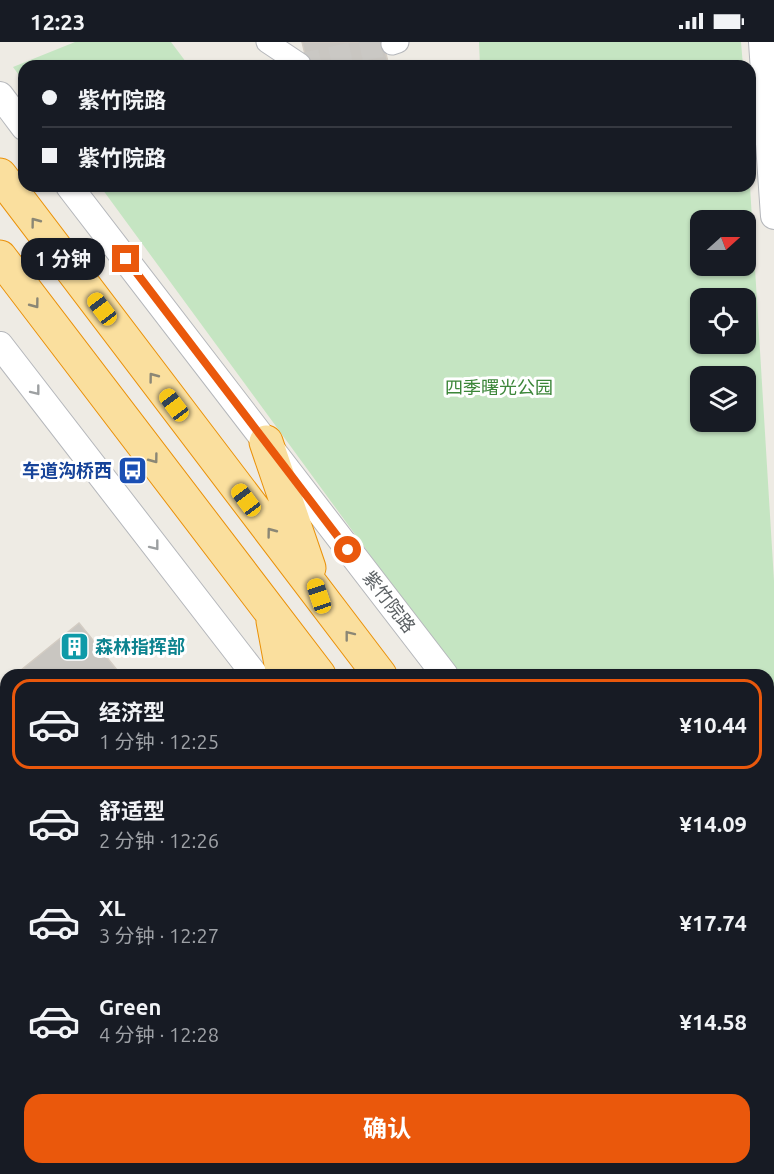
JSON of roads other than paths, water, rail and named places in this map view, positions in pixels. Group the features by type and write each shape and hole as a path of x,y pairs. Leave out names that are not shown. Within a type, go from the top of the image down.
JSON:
{"highway":[{"path":"0,175 375,669"},
{"path":"0,257 314,669"},
{"path":"266,442 319,596"},
{"path":"272,614 282,669"}],"street":[{"path":"267,42 294,60"},
{"path":"762,42 774,216"},
{"path":"0,95 18,119"},
{"name":"紫竹院路","path":"74,192 440,669"},
{"path":"0,345 250,669"}],"tunnel":[{"path":"318,60 392,44"}],"place":[{"name":"车道沟桥西","path":"133,471"},
{"name":"森林指挥部","path":"74,647"}],"park label":[{"name":"四季曙光公园","path":"499,388"}]}
